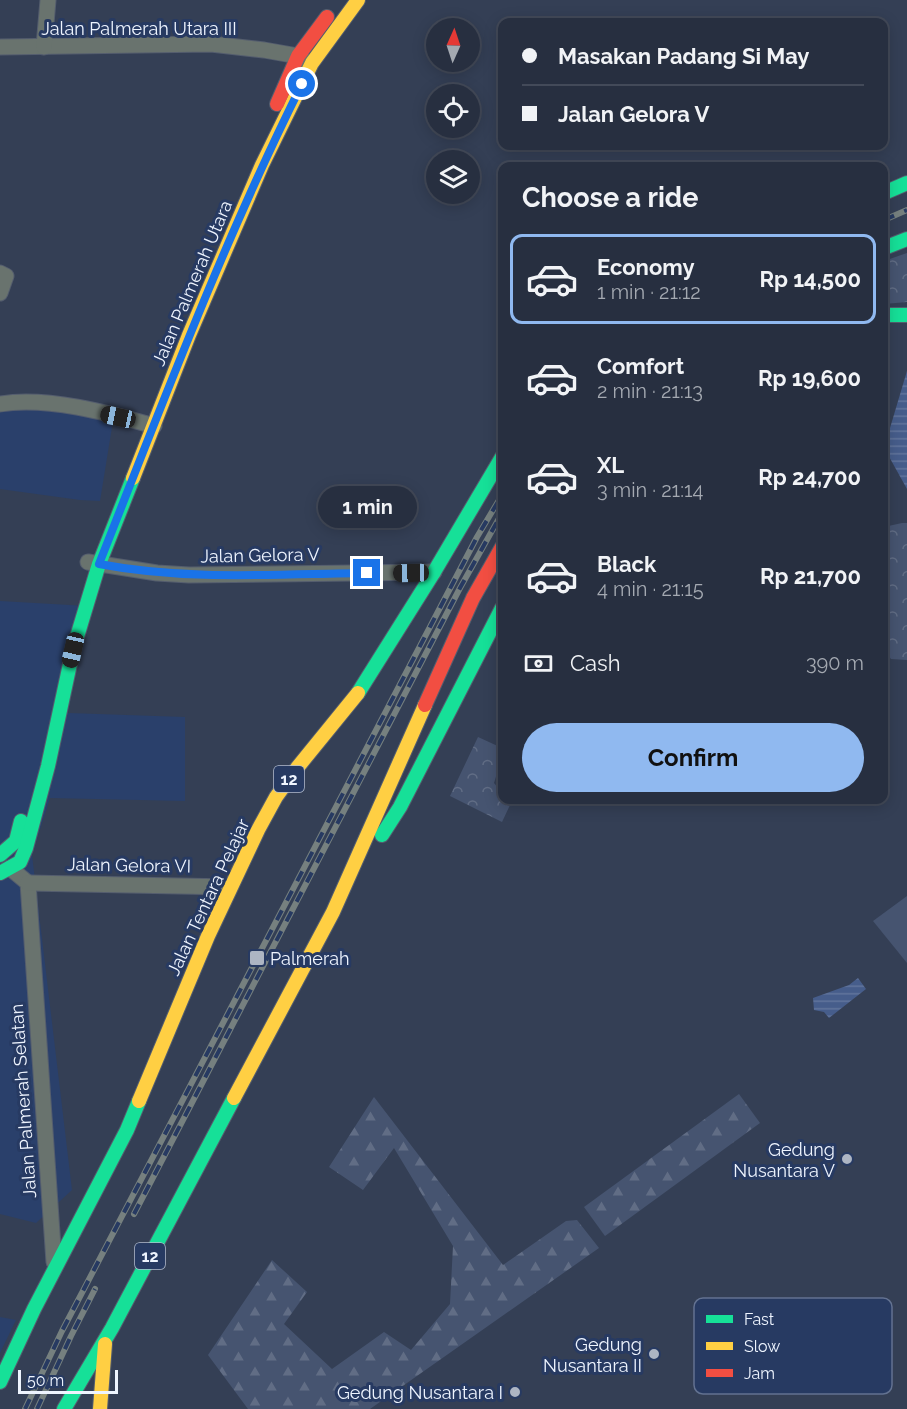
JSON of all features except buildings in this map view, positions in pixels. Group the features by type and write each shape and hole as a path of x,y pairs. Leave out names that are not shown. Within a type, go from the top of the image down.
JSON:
{"main road":[{"name":"Jalan Palmerah Utara","path":"240,203 262,165 312,63 358,0"},
{"name":"Jalan Palmerah Utara","path":"0,855 16,841 41,766 94,563 147,424 240,203 298,56 333,9"},
{"path":"888,191 907,183"},
{"path":"888,246 907,239"},
{"path":"888,315 907,315"},
{"name":"Jalan Tentara Pelajar","path":"0,1382 55,1268 127,1130 230,887 276,797 360,690 498,464"},
{"name":"12","path":"64,1409 105,1340 333,912 473,598 498,554"},
{"path":"333,912 400,807 498,616"},
{"name":"Jalan Palmerah Utara","path":"5,871 20,862 26,848 41,766"},
{"path":"100,1409 105,1340"}],"street":[{"path":"44,47 48,0"},
{"name":"Jalan Palmerah Utara III","path":"0,48 211,44 298,56 312,63"},
{"path":"0,273 6,276 0,293"},
{"path":"0,404 33,401 147,424"},
{"name":"Jalan Gelora V","path":"94,563 157,573 189,575 434,572"},
{"path":"5,871 28,883"},
{"name":"Jalan Gelora VI","path":"28,883 230,887"},
{"name":"Jalan Palmerah Selatan","path":"28,883 55,1268"}],"shaded area":[{"path":"907,371 907,489 888,455 888,435"},
{"path":"0,406 60,409 113,421 100,501 0,489"},
{"path":"0,601 87,606 68,713 185,717 185,801 50,798 32,855 72,1190 36,1223 0,1214"},
{"path":"858,978 866,989 829,1018 824,1012 814,1010 813,998 849,985"},
{"path":"0,1317 16,1320 0,1353"}],"green space":[{"path":"907,253 907,302 888,304 888,260"},
{"path":"907,523 907,660 891,659 888,655 888,526"},
{"path":"478,737 498,746 498,770 494,783 498,788 498,804 511,804 502,822 450,796"},
{"path":"907,896 907,963 873,921"},
{"path":"739,1094 760,1123 605,1236 584,1207"},
{"path":"374,1097 503,1265 566,1221 577,1220 599,1248 370,1409 248,1409 208,1355 272,1260 307,1292 284,1324 332,1369 384,1332 411,1350 450,1304 453,1246 394,1148 363,1190 329,1167"}],"railway":[{"path":"888,218 907,210"},
{"path":"25,1409 62,1331 477,537 498,502"},
{"path":"134,1214 460,588 498,520"},
{"path":"37,1409 95,1289"}],"traffic: fast":[{"path":"888,191 907,183"},
{"path":"888,246 907,239"},
{"path":"888,315 907,315"},
{"path":"358,693 498,464"},
{"path":"0,873 20,862 26,848 48,766 73,650 99,564 133,478"},
{"path":"382,835 400,807 498,616"},
{"path":"0,855 16,841 21,821"},
{"path":"64,1409 112,1328 234,1098"},
{"path":"0,1382 34,1309 127,1130 139,1101"}],"traffic: slow":[{"path":"133,478 189,335 262,165 312,63 358,0"},
{"path":"139,1101 208,936 258,830 276,797 297,768 358,693"},
{"path":"234,1098 333,912 425,705"},
{"path":"100,1409 105,1344"}],"traffic: jam":[{"path":"277,104 298,56 327,17"},
{"path":"425,705 473,598 498,554"}],"place":[{"name":"Palmerah","path":"257,958"},
{"name":"Gedung Nusantara V","path":"847,1159"},
{"name":"Gedung Nusantara II","path":"654,1354"},
{"name":"Gedung Nusantara I","path":"515,1392"}],"route":[{"path":"302,84 262,165 189,335 99,564 157,573 189,575 367,573"}]}
